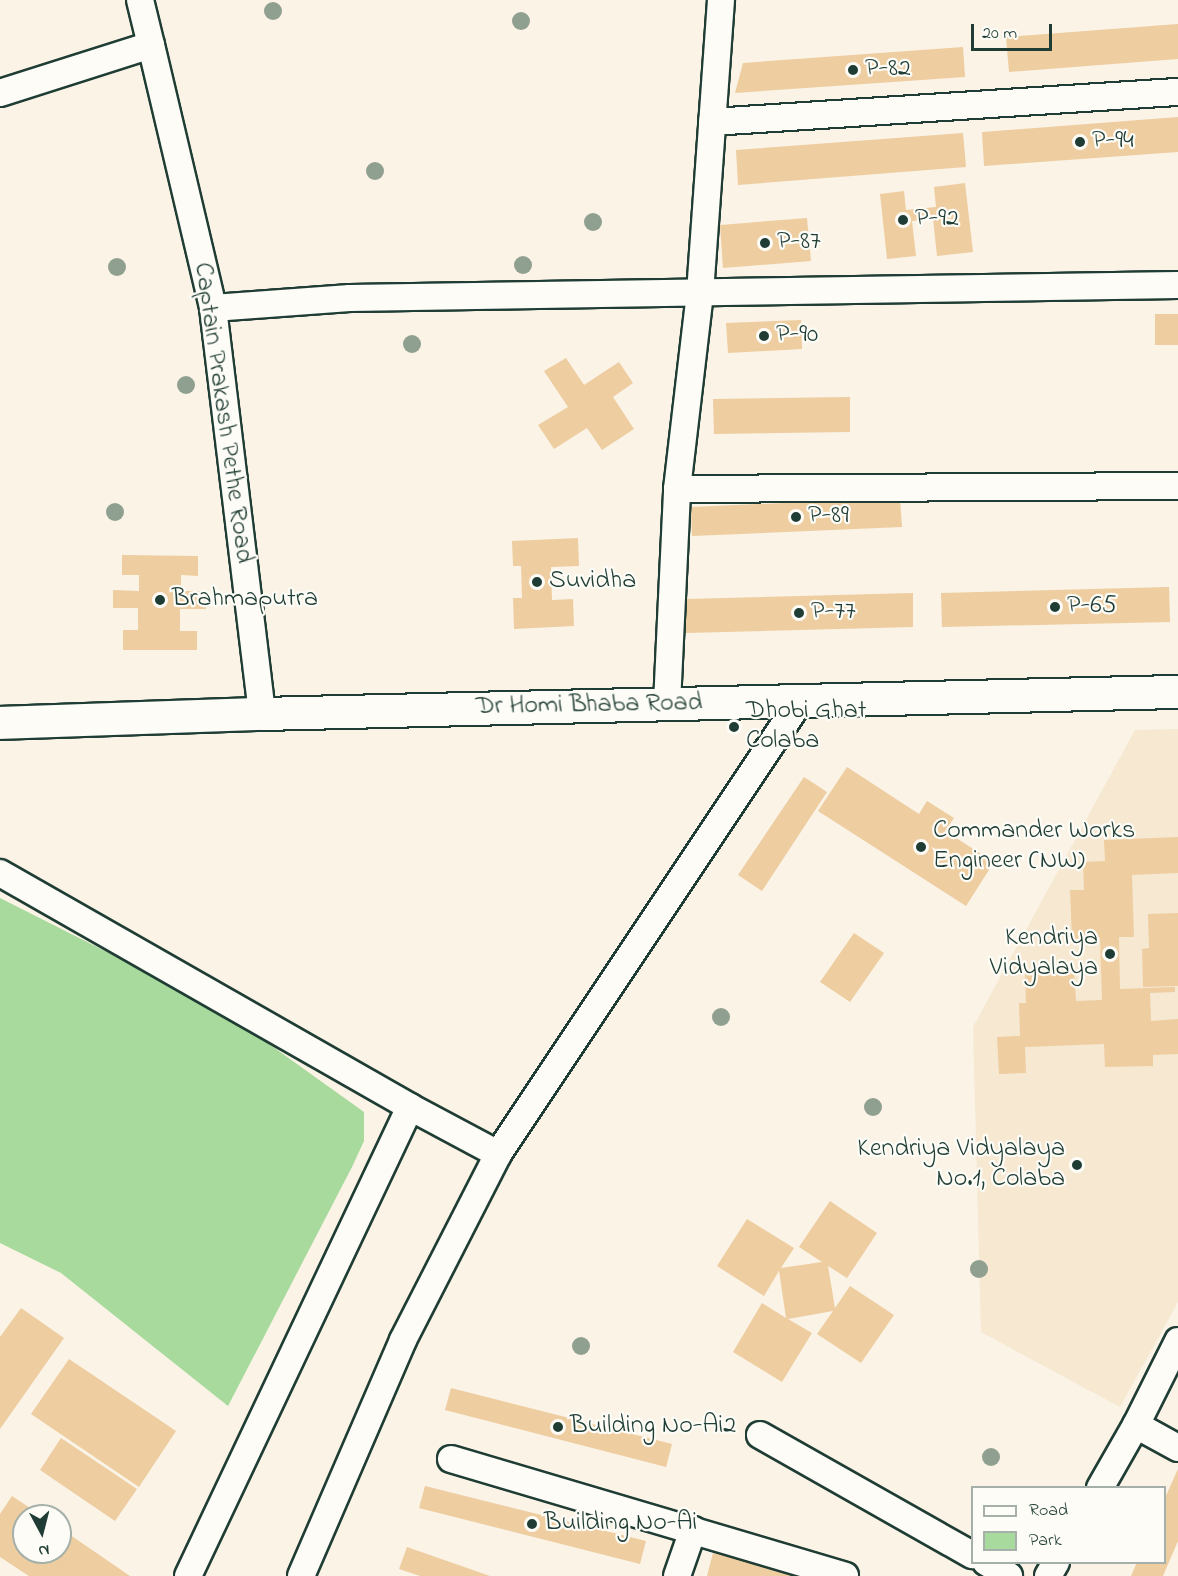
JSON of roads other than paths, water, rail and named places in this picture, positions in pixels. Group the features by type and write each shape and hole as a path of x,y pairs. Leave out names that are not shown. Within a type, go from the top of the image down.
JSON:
{"street":[{"name":"Captain Prakash Pethe Road","path":"140,0 213,308 262,714"},
{"path":"667,704 677,489 700,293 721,0"},
{"path":"0,93 151,45"},
{"path":"712,122 1178,92"},
{"path":"213,308 350,298 1178,285"},
{"path":"677,489 1178,486"},
{"name":"Dr Homi Bhaba Road","path":"0,723 262,714 1178,692"},
{"path":"301,1576 403,1340 498,1154 800,701"},
{"path":"0,873 410,1107 498,1154"},
{"path":"188,1576 410,1107"},
{"path":"1101,1486 1136,1425 1178,1341"},
{"path":"1136,1425 1178,1448"},
{"path":"760,1434 971,1554"},
{"path":"451,1459 845,1576"},
{"path":"677,1576 693,1530"},
{"path":"988,1564 1009,1576"}],"place":[{"name":"P-82","path":"853,70"},
{"name":"P-94","path":"1080,142"},
{"name":"P-92","path":"903,220"},
{"name":"P-87","path":"765,243"},
{"name":"P-90","path":"764,336"},
{"name":"P-89","path":"796,517"},
{"name":"Suvidha","path":"537,582"},
{"name":"Brahmaputra","path":"160,600"},
{"name":"P-65","path":"1055,607"},
{"name":"P-77","path":"799,613"},
{"name":"Dhobi Ghat Colaba","path":"734,727"},
{"name":"Commander Works Engineer (NW)","path":"921,847"},
{"name":"Kendriya Vidyalaya","path":"1110,954"},
{"name":"Kendriya Vidyalaya No.1, Colaba","path":"1077,1165"},
{"name":"Building No-Ai2","path":"558,1427"},
{"name":"Building No-Ai","path":"532,1524"}]}
